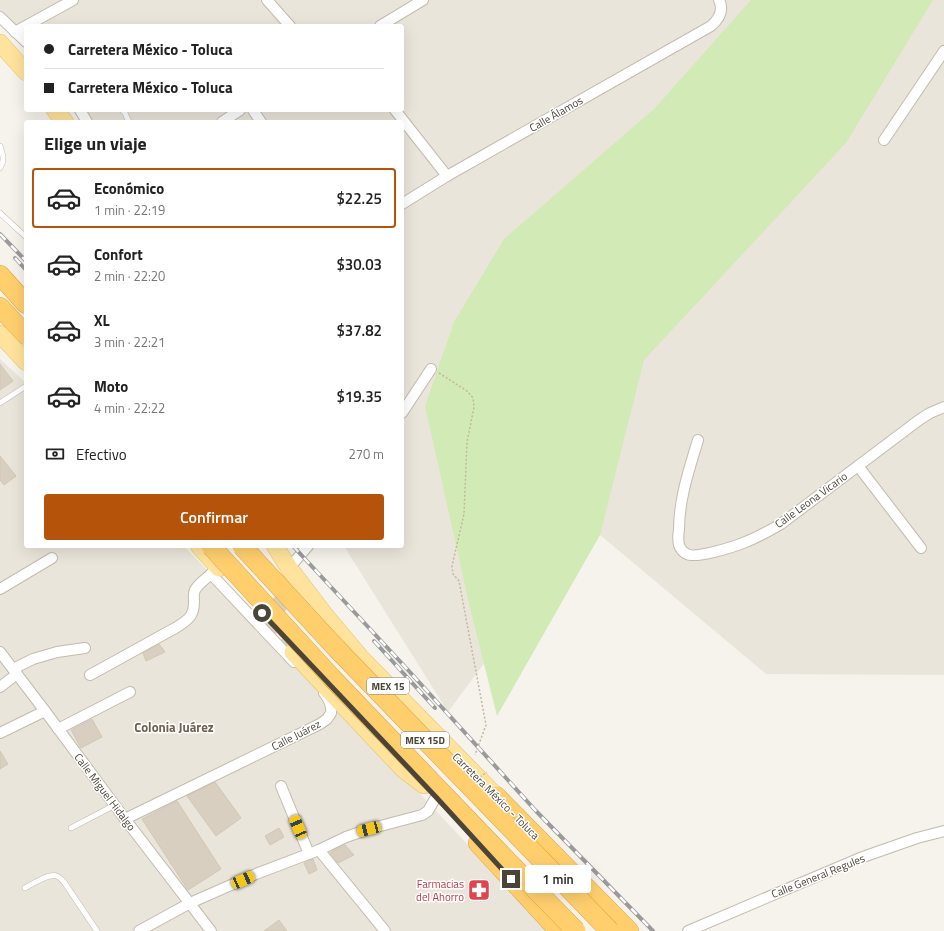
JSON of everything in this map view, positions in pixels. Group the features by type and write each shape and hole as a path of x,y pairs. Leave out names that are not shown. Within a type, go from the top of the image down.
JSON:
{"highway":[{"path":"0,275 24,302"},
{"path":"0,307 24,333"},
{"name":"MEX 15D","path":"213,548 332,678 496,850 576,931"},
{"name":"MEX 15D","path":"244,548 337,649 610,931"},
{"path":"430,791 555,929"},
{"name":"Carretera México - Toluca","path":"496,796 629,931"}],"main road":[{"path":"0,43 24,70"},
{"path":"0,334 24,360"},
{"path":"200,548 214,571 430,791"},
{"name":"Carretera México - Toluca","path":"276,548 289,568 324,614 361,658 496,796"},
{"path":"337,616 394,680 449,737 496,796"},
{"path":"293,652 403,769 430,791"}],"street":[{"path":"30,24 73,0"},
{"path":"267,0 288,24"},
{"path":"383,24 422,0"},
{"name":"Calle Álamos","path":"404,203 447,176 711,26 719,17 719,0"},
{"path":"0,17 24,40"},
{"path":"15,32 24,27"},
{"path":"884,140 944,51"},
{"path":"225,120 237,112"},
{"path":"397,112 403,120"},
{"path":"404,121 447,176"},
{"path":"404,410 431,369"},
{"name":"Calle Leona Vicario","path":"698,440 681,500 679,523 680,548 689,556 713,552 741,544 762,535 781,524 920,420 930,413 944,407"},
{"path":"858,466 921,548"},
{"path":"289,568 306,548"},
{"path":"0,589 52,558"},
{"path":"90,675 188,620 193,612 194,591 196,587 214,571"},
{"name":"Calle Juárez","path":"125,819 320,724 331,713 331,704 325,695 214,571"},
{"path":"0,687 15,672 33,659 68,650 86,648"},
{"name":"Calle Miguel Hidalgo","path":"0,652 45,710 114,805 211,931"},
{"path":"58,729 130,692"},
{"path":"0,733 45,710"},
{"path":"280,786 314,852 385,931"},
{"path":"140,931 190,904 256,874 314,852 346,836 422,815 428,811 430,791"},
{"name":"Calle General Regules","path":"692,930 860,858 917,838 944,831"}],"lane":[{"path":"0,146 4,156 4,161 0,168"},
{"path":"0,213 24,235"},
{"path":"0,403 24,387"},
{"path":"71,828 114,805"},
{"path":"25,888 54,875 60,877 97,931"}],"path":[{"path":"431,369 467,391 473,398 474,407 467,442 464,514 452,566 453,574 459,581 486,725 474,758"}],"shaded area":[{"path":"0,0 944,0 944,675 766,674 587,524 448,712 345,548 404,548 404,120 79,120 74,112 404,112 404,24 24,24 24,38 0,18"},
{"name":"Colonia Juárez","path":"0,359 24,381 24,548 186,548 549,931 0,931"}],"green space":[{"path":"751,0 933,0 846,143 644,360 600,535 497,716 470,608 425,406 454,322 504,239 654,109"}],"building":[{"path":"0,364 13,381 0,390"},
{"path":"0,456 16,476 4,485 0,480"},
{"path":"159,644 165,652 146,661 143,653"},
{"path":"92,719 102,737 81,748 71,730"},
{"path":"0,751 8,764 0,769"},
{"path":"215,782 241,818 216,836 187,796"},
{"path":"177,801 221,869 188,890 142,819"},
{"path":"279,828 284,837 270,845 265,836"},
{"path":"345,845 354,855 338,863 330,853"},
{"path":"313,859 317,870 309,874 304,863"},
{"path":"279,920 287,931 264,931"}],"tunnel":[{"path":"293,652 275,630 274,619 280,604 288,596 293,594 302,594"}],"railway":[{"path":"0,234 24,259"},
{"path":"15,258 24,268"},
{"path":"295,548 536,811 653,931"},
{"path":"374,641 435,708"}],"place":[{"name":"Farmacias del Ahorro","path":"479,890"}],"district":[{"name":"Colonia Juárez","path":"174,727"}],"route":[{"path":"262,613 436,797 511,879"}]}
